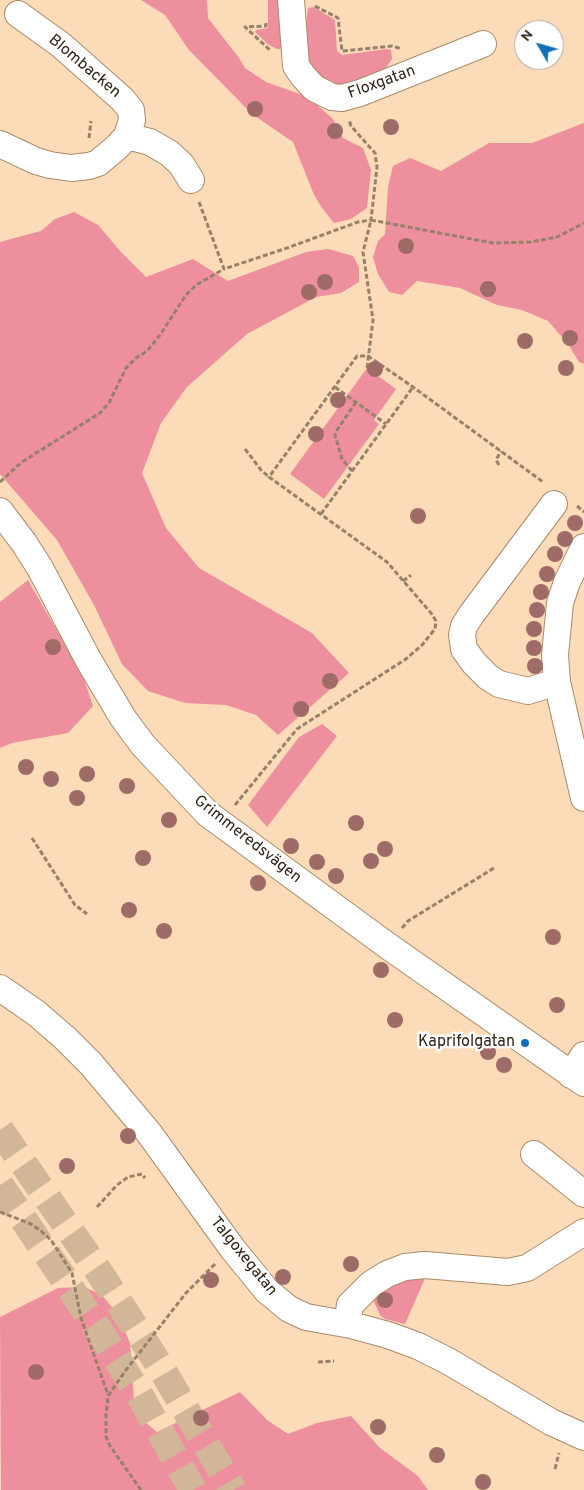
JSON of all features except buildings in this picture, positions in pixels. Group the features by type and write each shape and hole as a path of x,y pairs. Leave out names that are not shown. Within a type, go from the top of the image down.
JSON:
{"street":[{"name":"Floxgatan","path":"301,2 296,66 314,88 332,97 342,98 360,93 483,44"},
{"name":"Blombacken","path":"18,14 61,45 122,99 131,110 132,120 127,136"},
{"path":"0,144 36,161 71,168 98,163 107,157 127,136 150,142 169,153 181,164 191,180"},
{"path":"550,493 464,626 462,635 464,649 474,663 488,677 499,684 528,691 557,682"},
{"name":"Grimmeredsvägen","path":"0,511 24,542 40,568 123,718 143,746 208,814 388,946 580,1071"},
{"path":"584,547 567,582 560,604 555,655 557,682 584,798"},
{"name":"Talgoxegatan","path":"0,988 65,1038 91,1064 151,1136 232,1248 267,1290 289,1309 306,1317 347,1324 388,1335 418,1346 448,1361 551,1422 584,1437"},
{"path":"534,1154 584,1194"},
{"path":"347,1324 350,1305 371,1284 387,1274 405,1267 425,1265 508,1272 527,1268 584,1232"}],"path":[{"path":"301,2 317,6 338,18 342,52 392,46 408,51"},
{"path":"266,17 266,26 245,27 277,57"},
{"path":"342,98 351,126 375,153 377,167 371,220 363,252 373,320 367,368"},
{"path":"191,180 224,268"},
{"path":"0,482 22,462 100,413 109,402 126,368 147,351 160,335 186,295 196,285 224,268 358,222 371,220 493,243 531,242 557,237 584,223"},
{"path":"269,476 357,356 368,356 413,386 501,452 550,493"},
{"path":"321,514 413,386"},
{"path":"335,387 386,424"},
{"path":"352,471 342,459 335,435 336,430 356,402"},
{"path":"231,810 285,741 297,729 406,659 430,637 435,629 436,622 431,613 387,562 261,470 244,449"},
{"path":"499,465 496,460 501,452"},
{"path":"403,581 411,575"},
{"path":"32,838 75,905 87,914"},
{"path":"398,932 408,921 494,868"},
{"path":"97,1207 117,1185 128,1177 142,1174 145,1178"},
{"path":"0,1212 31,1224 41,1231 51,1240 72,1272 80,1318 108,1396 106,1437 140,1490"},
{"path":"108,1396 186,1293 232,1248"},
{"path":"318,1362 334,1361"}],"shaded area":[{"path":"141,0 207,0 208,18 245,68 266,82 308,97 333,119 343,138 363,148 371,170 367,208 351,219 334,223 314,195 293,142 252,114 189,50 165,15"},
{"path":"268,0 281,0 283,43 280,49 269,45 255,32 256,30 268,28"},
{"path":"314,7 335,20 337,51 342,55 391,50 392,59 384,71 378,75 343,84 325,81 308,62 305,36 308,8"},
{"path":"584,123 584,364 579,362 568,344 548,321 522,310 497,305 460,288 417,281 402,295 389,292 378,274 373,257 378,241 385,234 388,187 393,166 410,158 441,171 489,143 532,143"},
{"path":"74,212 98,225 146,277 193,259 228,281 306,252 328,249 353,256 359,267 359,282 341,293 316,297 247,334 187,387 161,423 142,473 166,528 199,568 312,633 349,673 278,735 256,715 226,705 185,703 148,691 122,664 94,605 57,540 0,474 0,242 41,231 55,219"},
{"path":"367,368 396,389 374,420 379,424 324,499 290,474"},
{"path":"28,580 83,676 93,706 68,733 12,743 0,748 0,602"},
{"path":"322,724 337,736 267,827 248,805 299,737"},
{"path":"426,1276 405,1324 385,1319 380,1315 374,1302 377,1292 396,1278"},
{"path":"84,1287 102,1295 119,1316 130,1343 134,1400 144,1421 157,1432 240,1392 267,1420 288,1434 317,1423 351,1416 380,1448 418,1476 428,1490 1,1490 0,1317 58,1288"}],"tunnel":[{"path":"0,1130 101,1275 160,1366 233,1490"},
{"path":"0,1185 100,1332 139,1394 193,1490"}],"place":[{"name":"Kaprifolgatan","path":"525,1043"}]}
